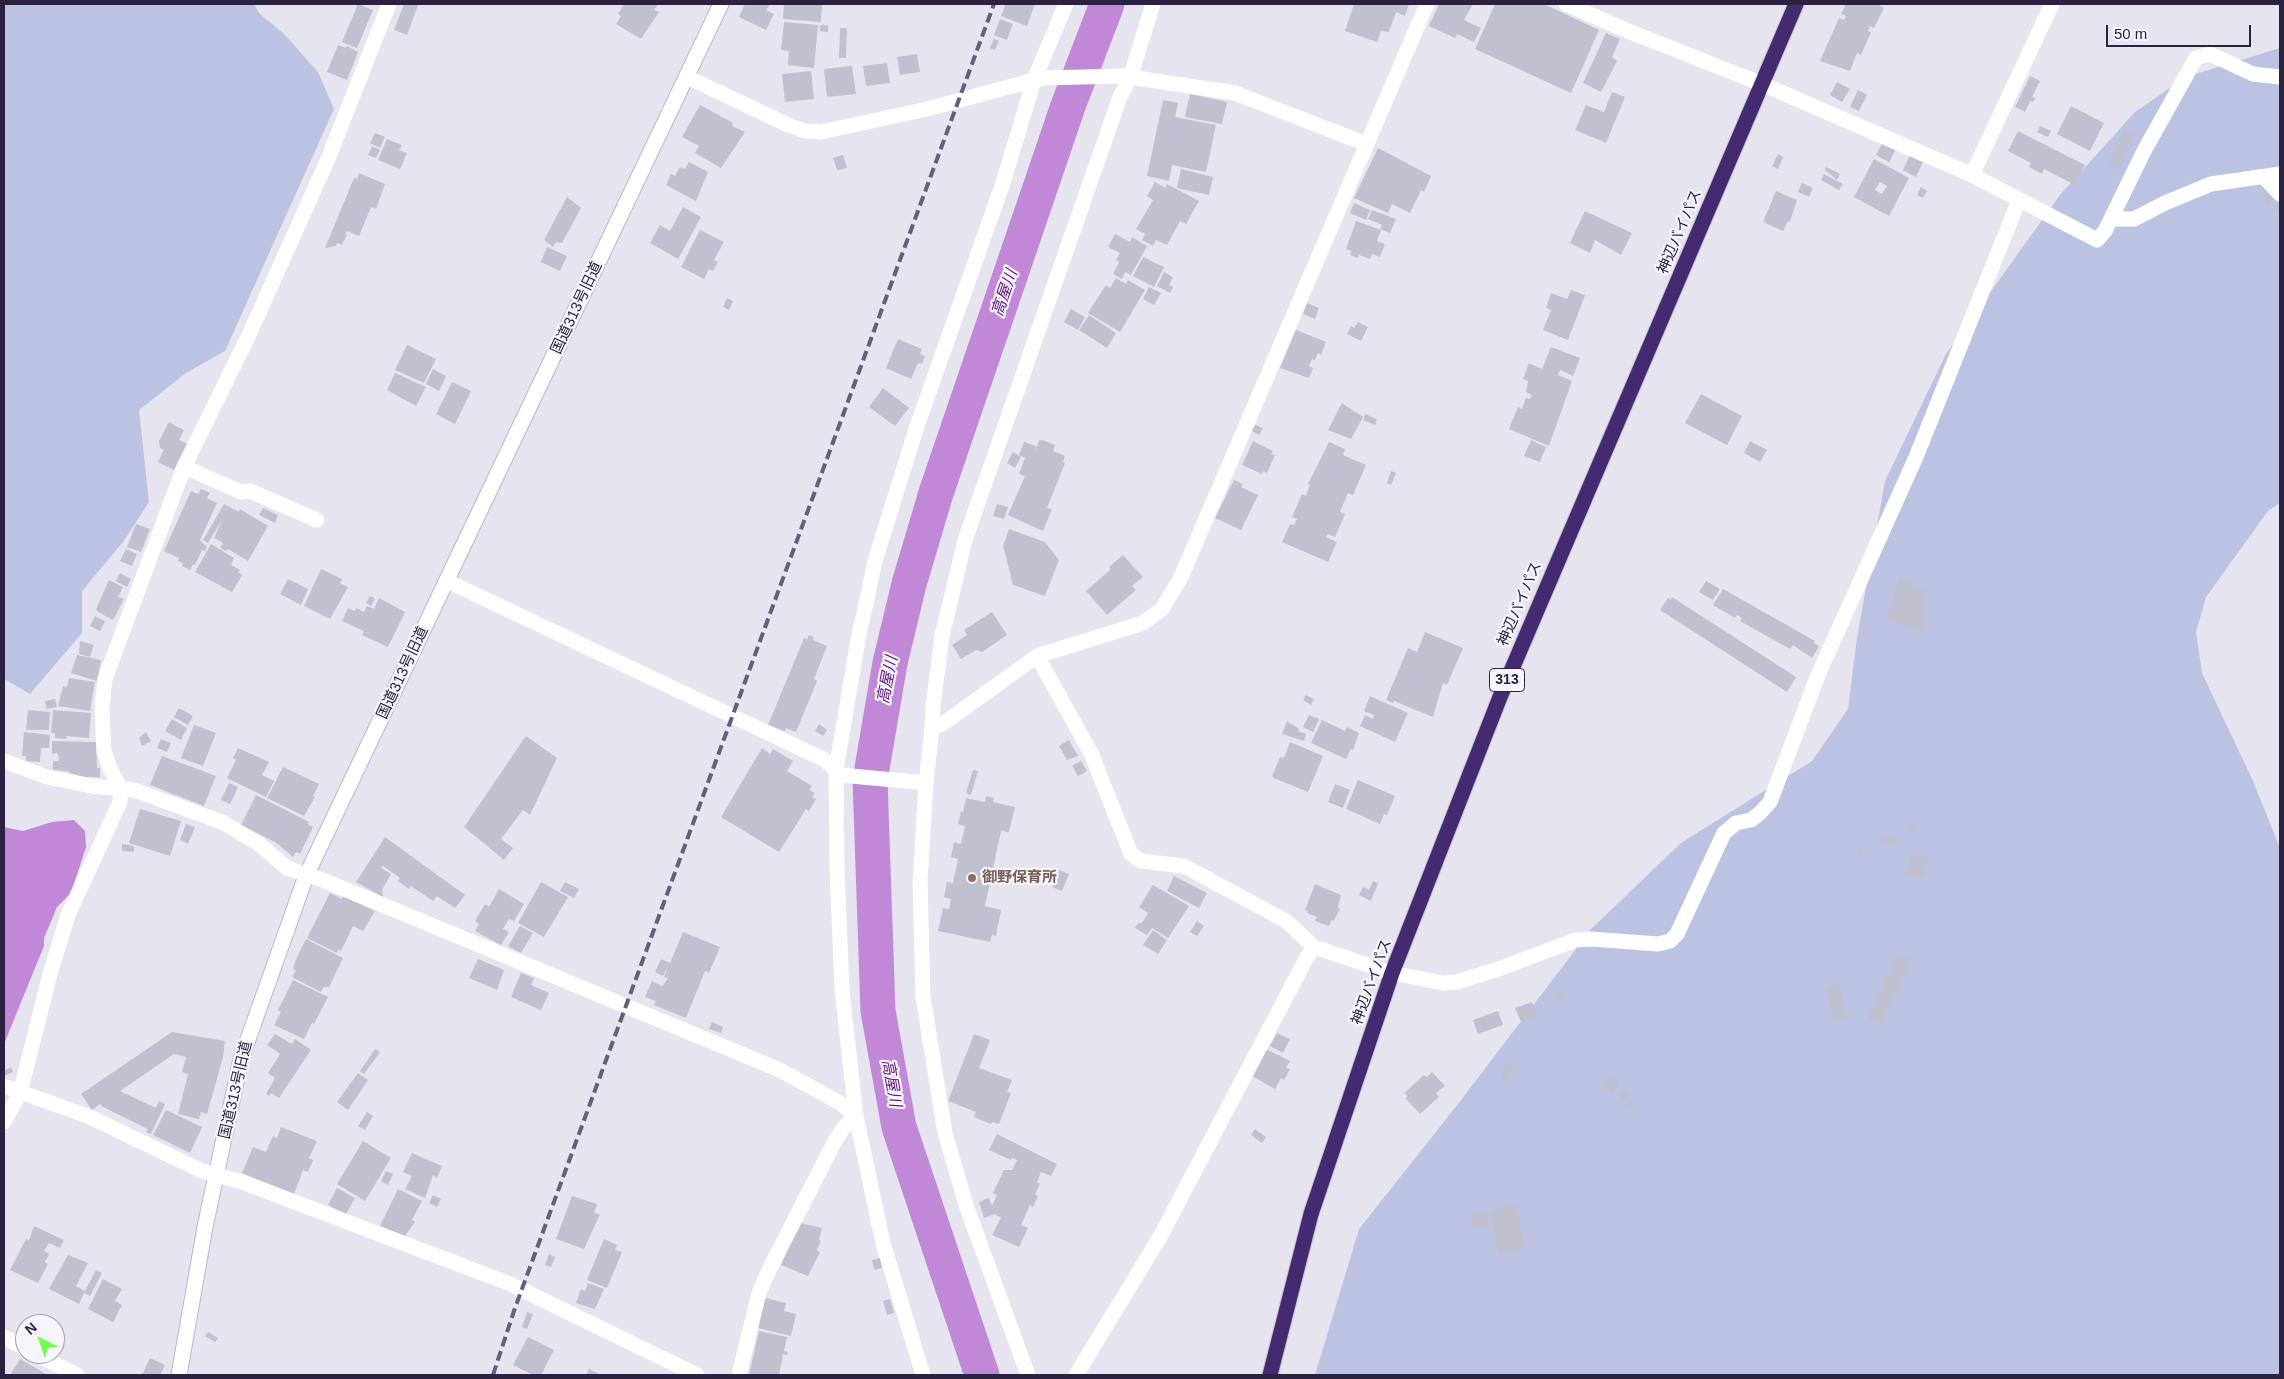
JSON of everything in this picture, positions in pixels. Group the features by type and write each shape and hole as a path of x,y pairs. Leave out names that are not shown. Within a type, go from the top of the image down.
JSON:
{"highway":[{"name":"神辺バイパス","path":"1270,1375 1311,1214 1392,973 1500,697 1796,4"}],"street":[{"path":"4,1122 20,1093 50,974 68,915 120,802 121,788 110,770 104,751 102,707 105,679 184,467 248,337 328,159 389,4"},
{"path":"923,1375 883,1243 856,1116 842,990 836,868 841,773 875,561 917,426 1066,4"},
{"path":"1028,1375 967,1208 944,1134 924,997 920,882 923,782 932,728 942,636 965,540 1152,4"},
{"path":"932,728 944,723 1026,662 1037,656 1143,623 1162,609 1181,577 1427,4"},
{"path":"1566,4 1628,31 1762,84 1972,176 2097,240 2105,231 2144,150 2196,58 2210,54 2253,74 2280,77"},
{"path":"1972,176 2052,4"},
{"name":"国道313号旧道","path":"179,1375 205,1227 241,1059 306,876 687,77 717,5"},
{"path":"687,77 788,125 805,131 821,132 936,107 1038,79 1126,77 1235,93 1366,144"},
{"path":"2111,219 2134,219 2165,203 2211,184 2273,176 2280,194"},
{"path":"1037,656 1091,753 1131,854 1141,861 1184,866 1286,921 1314,947 1392,973 1442,984 1457,982 1576,940 1592,939 1658,944 1670,941 1677,934 1724,833 1736,823 1751,820 1770,802 1818,674 1916,457 2019,200"},
{"path":"184,467 241,492 250,491 317,520"},
{"path":"447,580 825,760 841,773 923,782"},
{"path":"4,760 47,777 134,790 222,822 259,844 287,868 325,881 780,1070 840,1103 856,1116"},
{"path":"1076,1375 1160,1237 1301,968 1314,947"},
{"path":"4,1086 90,1117 217,1176 242,1182 508,1283 697,1375"},
{"path":"739,1375 759,1294 770,1268 835,1141 844,1127 856,1116"},
{"path":"56,1364 77,1375"}],"shaded area":[{"path":"4,4 254,4 259,13 284,34 318,72 334,109 225,351 186,373 139,410 149,502 123,542 82,591 82,633 30,694 4,679"},
{"path":"2280,48 2280,503 2268,511 2206,597 2196,632 2202,673 2253,781 2280,848 2280,1375 1315,1375 1359,1229 1458,1104 1592,928 1681,843 1812,761 1848,709 1857,638 1885,481 1946,354 2060,195 2135,112 2186,77"},
{"path":"74,820 85,831 86,847 71,893 57,907 44,938 44,946 4,1044 4,827 23,831 52,822"}],"building":[{"path":"358,4 373,10 357,48 342,42"},
{"path":"404,4 418,5 407,35 394,30"},
{"path":"624,4 658,4 654,10 659,12 641,39 616,24 621,16 618,14"},
{"path":"745,4 770,4 766,10 774,14 766,30 739,17"},
{"path":"784,4 822,4 821,22 783,19"},
{"path":"1006,4 1035,4 1027,26 1001,16"},
{"path":"1354,4 1409,4 1405,16 1396,12 1389,32 1381,31 1377,42 1345,31"},
{"path":"1439,4 1473,4 1464,20 1481,28 1474,42 1457,34 1455,38 1429,26"},
{"path":"1495,4 1544,4 1599,30 1571,93 1475,49"},
{"path":"1846,4 1881,4 1880,6 1884,8 1874,28 1870,26 1868,31 1871,32 1861,55 1857,53 1850,71 1820,61 1839,18 1844,20 1846,16 1841,14"},
{"path":"1000,19 1013,24 1007,40 994,35"},
{"path":"784,22 818,25 814,68 788,65 789,51 781,50"},
{"path":"820,25 828,25 828,32 820,31"},
{"path":"840,28 847,28 846,58 839,58"},
{"path":"1606,33 1620,39 1612,57 1617,61 1601,92 1583,83"},
{"path":"994,39 999,41 995,50 990,48"},
{"path":"338,45 346,48 347,46 358,52 347,80 327,72"},
{"path":"917,54 920,72 900,75 897,57"},
{"path":"887,63 890,83 866,86 863,66"},
{"path":"852,66 856,94 827,97 824,69"},
{"path":"811,71 814,99 785,102 782,74"},
{"path":"2030,76 2040,81 2032,97 2035,98 2033,102 2030,101 2025,112 2015,107"},
{"path":"1837,82 1850,89 1842,102 1830,95"},
{"path":"1858,90 1867,95 1859,111 1850,107"},
{"path":"1612,92 1625,97 1606,143 1575,130 1586,105 1604,112"},
{"path":"1190,94 1227,102 1222,124 1185,117"},
{"path":"1163,100 1178,103 1175,117 1216,125 1206,172 1172,165 1169,181 1147,176"},
{"path":"700,105 733,123 732,126 745,132 721,168 695,153 699,146 682,137"},
{"path":"2071,106 2104,123 2090,151 2057,134"},
{"path":"2040,126 2051,131 2048,137 2037,132"},
{"path":"2018,131 2085,165 2075,185 2044,169 2042,174 2029,167 2031,163 2008,151"},
{"path":"2124,131 2135,135 2120,169 2109,164"},
{"path":"375,133 385,137 380,148 370,143"},
{"path":"387,139 402,145 399,150 407,153 400,169 378,160"},
{"path":"1883,142 1896,149 1889,162 1876,155"},
{"path":"372,146 380,150 376,158 368,155"},
{"path":"1378,148 1431,176 1424,192 1421,190 1410,213 1392,204 1388,213 1354,198"},
{"path":"1778,154 1783,157 1778,169 1772,166"},
{"path":"843,155 847,168 837,170 833,158"},
{"path":"1910,155 1923,162 1916,177 1903,170"},
{"path":"1874,159 1909,178 1889,216 1854,197","holes":["1880,182 1887,186 1882,194 1875,190"]},
{"path":"689,162 708,172 696,201 666,185 671,174 675,176 680,167 685,169"},
{"path":"1826,167 1840,174 1837,180 1825,170"},
{"path":"1181,169 1213,177 1209,195 1177,188"},
{"path":"359,173 385,184 376,209 371,207 359,236 347,231 342,245 337,243 336,246 325,248 354,178 357,179"},
{"path":"1824,174 1843,184 1839,190 1821,180"},
{"path":"1155,182 1165,188 1167,184 1199,201 1186,224 1180,221 1167,245 1156,240 1153,246 1142,240 1145,234 1136,229 1153,200 1147,196"},
{"path":"1802,183 1813,188 1809,197 1798,192"},
{"path":"1921,187 1927,191 1923,198 1917,195"},
{"path":"2266,188 2275,197 2267,205 2263,191"},
{"path":"1776,191 1797,200 1790,222 1788,221 1783,231 1763,222"},
{"path":"567,197 581,208 562,243 556,242 553,247 544,240"},
{"path":"1354,203 1370,210 1366,220 1350,213"},
{"path":"2280,203 2280,214 2273,206"},
{"path":"683,207 701,217 678,259 650,243 660,225 670,231"},
{"path":"1372,210 1396,219 1390,233 1380,229 1382,225 1368,219"},
{"path":"1585,211 1632,233 1621,255 1595,240 1590,253 1570,243"},
{"path":"1356,221 1381,230 1377,241 1385,244 1380,257 1372,254 1370,259 1359,255 1358,258 1350,255 1351,251 1346,249"},
{"path":"700,230 724,242 714,260 718,262 713,271 709,269 704,279 681,267"},
{"path":"1115,234 1130,242 1132,237 1147,246 1131,275 1125,272 1122,279 1113,274 1119,262 1116,260 1120,253 1108,247"},
{"path":"547,247 567,256 560,271 541,262"},
{"path":"1143,257 1164,267 1154,287 1133,276"},
{"path":"1164,272 1173,277 1169,285 1173,287 1170,293 1157,286"},
{"path":"1116,278 1126,284 1128,280 1145,290 1120,332 1088,313 1106,285 1110,288"},
{"path":"1149,287 1161,293 1154,305 1143,299"},
{"path":"1571,290 1585,295 1568,340 1543,330 1551,310 1546,308 1551,293 1567,299"},
{"path":"727,298 733,301 729,310 723,307"},
{"path":"1307,303 1319,308 1315,319 1303,314"},
{"path":"1071,309 1085,317 1078,330 1064,322"},
{"path":"1089,315 1116,333 1107,348 1079,330"},
{"path":"1358,322 1368,327 1361,341 1347,334 1351,326 1354,328"},
{"path":"1296,330 1326,342 1321,355 1318,353 1315,360 1312,359 1309,366 1313,368 1309,378 1280,368"},
{"path":"898,339 922,349 920,354 925,356 922,364 918,363 911,379 886,368"},
{"path":"407,345 436,359 424,383 395,370"},
{"path":"1551,347 1580,358 1573,376 1560,370 1558,375 1572,381 1549,446 1509,429 1518,407 1522,409 1526,398 1530,399 1532,395 1526,392 1528,381 1523,379 1529,363 1542,369"},
{"path":"433,369 446,376 439,391 426,384"},
{"path":"395,373 426,387 416,406 387,390"},
{"path":"452,382 471,391 455,424 436,414"},
{"path":"883,388 909,408 895,426 869,407"},
{"path":"1701,394 1742,416 1727,445 1685,423"},
{"path":"1342,403 1363,417 1351,439 1328,430"},
{"path":"1365,414 1377,419 1375,425 1363,420"},
{"path":"169,422 184,430 179,440 187,444 174,470 158,462 164,450 160,448 159,441"},
{"path":"1255,425 1263,428 1259,435 1252,431"},
{"path":"1042,440 1055,445 1053,451 1065,456 1063,462 1065,463 1047,508 1052,509 1043,531 1008,515 1025,476 1019,474 1025,458 1019,455 1024,442 1036,446 1035,452 1039,441"},
{"path":"1531,440 1546,447 1540,462 1524,456"},
{"path":"1253,441 1273,451 1271,454 1275,455 1267,473 1263,471 1262,474 1242,465"},
{"path":"1750,441 1767,450 1760,462 1744,453"},
{"path":"1329,442 1345,449 1343,455 1366,465 1353,495 1348,493 1340,512 1345,514 1335,537 1328,534 1326,537 1337,542 1328,562 1282,542 1290,524 1294,525 1297,519 1292,517 1302,494 1306,496 1310,485 1308,484"},
{"path":"1013,452 1021,457 1015,468 1007,463"},
{"path":"1391,471 1396,473 1391,485 1387,483"},
{"path":"1234,480 1243,484 1241,487 1258,495 1241,530 1215,518"},
{"path":"201,489 210,493 207,498 217,503 200,540 207,547 205,551 202,550 195,565 193,564 190,570 182,566 183,563 178,561 179,558 164,551 191,491 198,494"},
{"path":"224,504 239,512 240,509 268,526 248,561 228,549 226,551 220,548 223,543 214,538 222,520 208,543 203,540"},
{"path":"997,504 1008,507 1004,519 993,516"},
{"path":"263,508 278,515 275,523 259,515"},
{"path":"136,524 150,529 141,552 127,547"},
{"path":"1009,529 1045,542 1059,560 1045,596 1013,585 1003,546"},
{"path":"211,544 234,558 231,565 240,570 238,572 242,575 232,592 195,572"},
{"path":"126,549 137,554 132,566 120,561"},
{"path":"1123,555 1143,577 1132,586 1136,590 1107,615 1086,591 1111,569 1109,567"},
{"path":"321,569 342,579 340,583 348,587 330,619 304,606"},
{"path":"120,573 131,579 127,587 116,581"},
{"path":"1900,577 1916,583 1914,588 1927,592 1924,633 1886,619"},
{"path":"288,579 308,589 301,605 280,594"},
{"path":"109,580 123,587 118,597 124,599 113,620 96,609"},
{"path":"1706,581 1720,589 1713,600 1699,592"},
{"path":"1723,589 1815,641 1814,643 1819,646 1812,658 1793,645 1790,649 1740,621 1742,618 1737,615 1735,618 1713,605"},
{"path":"370,596 375,599 371,606 366,603"},
{"path":"1672,597 1796,677 1787,692 1660,610 1668,598 1670,600"},
{"path":"379,598 405,612 388,647 362,635 364,631 342,621 348,608 355,611 356,608 364,612 367,606 374,609"},
{"path":"992,612 1007,635 982,652 976,650 961,659 952,645 967,635 964,630"},
{"path":"95,616 105,621 100,631 90,626"},
{"path":"1425,632 1463,648 1447,685 1443,683 1433,717 1394,701 1393,703 1386,700 1408,648 1417,652"},
{"path":"809,635 814,637 813,640 827,646 814,679 817,681 796,732 786,728 785,731 768,725 804,638 807,639"},
{"path":"80,641 94,645 90,657 79,654"},
{"path":"77,655 101,660 97,681 71,673"},
{"path":"69,678 95,682 90,711 58,706 63,686 67,687"},
{"path":"1306,695 1314,699 1311,705 1303,700"},
{"path":"1370,696 1408,713 1395,742 1360,726 1365,715 1373,719 1374,715 1364,711"},
{"path":"55,699 57,707 47,709 45,701"},
{"path":"179,708 193,716 188,725 174,717"},
{"path":"28,710 50,712 49,730 26,730"},
{"path":"53,710 91,713 89,738 66,736 66,739 55,738 55,733 51,733"},
{"path":"1309,715 1319,719 1313,732 1303,727"},
{"path":"172,719 187,728 181,740 165,731"},
{"path":"1322,720 1345,731 1347,727 1359,733 1353,750 1351,749 1346,759 1311,743"},
{"path":"1287,721 1299,729 1298,731 1306,734 1304,741 1282,734"},
{"path":"819,724 827,730 823,736 815,731"},
{"path":"194,725 216,733 203,766 181,758"},
{"path":"24,732 50,735 49,748 41,748 40,762 26,761 26,756 22,756"},
{"path":"146,732 151,741 142,746 139,738"},
{"path":"526,736 557,758 530,815 523,810 501,839 513,848 504,860 464,827"},
{"path":"161,739 171,743 167,752 157,748"},
{"path":"1069,740 1078,756 1067,760 1059,746"},
{"path":"52,741 96,742 97,768 100,768 100,777 85,777 68,771 53,770 53,761 59,761 58,753 52,754"},
{"path":"1290,742 1323,756 1308,792 1272,776 1280,757 1284,758"},
{"path":"238,748 269,762 262,775 274,781 266,797 227,778 236,760 233,758"},
{"path":"762,748 770,754 773,749 793,761 787,771 812,786 809,790 815,793 812,797 816,799 809,811 806,809 779,852 721,817"},
{"path":"162,756 216,776 204,806 150,785"},
{"path":"1081,761 1087,771 1078,776 1072,766"},
{"path":"283,767 319,784 313,796 315,797 304,816 267,798"},
{"path":"973,770 978,771 971,795 966,793"},
{"path":"1358,780 1395,796 1387,815 1384,814 1380,824 1346,809"},
{"path":"229,783 238,787 230,804 221,800"},
{"path":"1335,784 1350,790 1343,808 1328,802"},
{"path":"256,795 309,822 308,824 313,827 300,854 296,852 293,857 275,842 241,825"},
{"path":"986,796 994,798 993,802 1015,807 1009,832 1001,831 985,906 1001,910 996,936 992,935 990,942 938,931 943,908 949,909 951,899 944,897 947,882 953,883 958,859 951,857 954,842 961,844 965,826 958,824 961,811 963,812 966,798 985,802"},
{"path":"140,809 181,821 170,856 129,843"},
{"path":"1914,822 1916,829 1910,831 1908,824"},
{"path":"186,824 195,827 188,844 180,840"},
{"path":"385,837 465,895 455,908 437,896 433,901 411,886 409,889 398,881 400,878 383,866 381,868 391,874 382,890 383,897 356,882"},
{"path":"1898,837 1898,844 1881,845 1881,838"},
{"path":"122,844 134,846 134,852 122,851"},
{"path":"1860,846 1864,848 1859,856 1856,853"},
{"path":"1911,855 1928,858 1923,878 1906,874"},
{"path":"1059,870 1069,874 1062,891 1052,887"},
{"path":"1174,876 1207,893 1199,908 1167,891"},
{"path":"1373,881 1378,883 1371,901 1359,895 1363,887 1369,890"},
{"path":"541,882 568,897 544,937 518,923"},
{"path":"565,882 579,889 574,898 560,891"},
{"path":"1315,884 1341,895 1338,907 1340,908 1334,921 1332,920 1329,926 1315,921 1317,917 1307,913 1308,911 1305,910"},
{"path":"1153,885 1189,906 1168,938 1152,928 1147,935 1135,928 1139,922 1141,924 1148,913 1139,907"},
{"path":"499,889 524,904 514,921 509,919 503,929 509,932 501,945 475,931 479,924 475,921 485,904 489,907"},
{"path":"330,893 342,899 343,896 375,911 363,931 353,926 341,951 338,949 337,953 307,938"},
{"path":"1197,921 1204,926 1197,936 1190,932"},
{"path":"520,926 533,933 521,953 508,946"},
{"path":"1153,930 1167,940 1158,954 1143,945"},
{"path":"683,932 720,947 709,973 705,971 686,1018 654,1005 656,1001 645,997 652,981 662,986 668,979 664,977 668,966 663,976 655,972 661,959 670,963"},
{"path":"306,939 343,958 329,987 323,987 321,992 292,977 296,971 293,969 296,959"},
{"path":"1899,954 1912,961 1880,1025 1867,1018"},
{"path":"478,959 504,970 497,990 469,978"},
{"path":"521,973 534,978 531,985 549,993 541,1010 511,997"},
{"path":"293,980 328,997 304,1039 274,1025 281,1012 278,1010"},
{"path":"1839,984 1846,1019 1833,1021 1826,987"},
{"path":"1564,990 1565,1000 1555,1002 1553,992"},
{"path":"1532,1002 1538,1017 1522,1024 1515,1008"},
{"path":"1498,1011 1503,1025 1478,1034 1473,1020"},
{"path":"712,1022 723,1027 721,1033 709,1029"},
{"path":"172,1032 225,1041 223,1057 207,1114 201,1112 199,1119 178,1114 188,1074 182,1072 186,1057 174,1054 120,1091 156,1108 159,1101 165,1104 151,1134 146,1132 148,1129 100,1104 92,1110 81,1094"},
{"path":"1277,1033 1290,1039 1283,1053 1270,1046"},
{"path":"275,1034 292,1044 295,1039 311,1050 279,1098 271,1093 269,1096 266,1094 275,1078 268,1073 280,1054 267,1045"},
{"path":"974,1034 990,1040 979,1068 1012,1080 1007,1092 1011,1093 999,1124 992,1122 991,1124 974,1117 976,1112 948,1101"},
{"path":"375,1049 380,1052 364,1074 360,1071"},
{"path":"1266,1049 1290,1061 1286,1068 1290,1069 1284,1080 1281,1078 1275,1089 1252,1076"},
{"path":"1504,1064 1512,1066 1510,1081 1502,1080"},
{"path":"11,1067 13,1072 4,1076 4,1071"},
{"path":"1432,1072 1445,1086 1436,1093 1439,1097 1420,1114 1405,1098 1408,1096 1404,1093 1424,1075 1427,1077"},
{"path":"358,1073 368,1080 348,1110 337,1102"},
{"path":"1609,1076 1619,1083 1612,1094 1601,1086"},
{"path":"1619,1091 1629,1091 1629,1099 1619,1100"},
{"path":"1626,1101 1634,1101 1635,1107 1626,1107"},
{"path":"166,1110 202,1127 190,1153 153,1135"},
{"path":"367,1112 373,1116 365,1130 358,1126"},
{"path":"281,1127 317,1141 309,1158 313,1160 308,1172 303,1170 294,1194 242,1173 253,1147 266,1152 273,1136 277,1138"},
{"path":"1255,1129 1266,1137 1262,1143 1251,1135"},
{"path":"997,1134 1057,1164 1051,1176 1041,1172 1037,1182 1040,1184 1035,1194 1038,1196 1033,1207 1030,1205 1021,1225 1028,1228 1019,1247 992,1235 1001,1218 995,1214 984,1218 979,1202 989,1198 992,1206 997,1195 993,1193 1004,1170 1012,1170 1017,1160 1012,1158 1011,1160 989,1150"},
{"path":"363,1141 391,1158 365,1201 337,1184"},
{"path":"412,1153 442,1166 437,1178 433,1175 425,1198 405,1189 412,1176 403,1172"},
{"path":"386,1171 393,1174 388,1185 381,1181"},
{"path":"337,1188 355,1198 346,1214 328,1205"},
{"path":"398,1189 422,1201 412,1220 415,1222 405,1236 380,1226"},
{"path":"433,1195 441,1199 437,1207 429,1203"},
{"path":"572,1196 597,1204 594,1213 600,1214 584,1249 556,1239"},
{"path":"1516,1205 1525,1248 1499,1254 1490,1211"},
{"path":"1487,1212 1490,1226 1474,1230 1470,1216"},
{"path":"800,1223 822,1228 819,1240 821,1241 817,1250 820,1252 808,1276 781,1265"},
{"path":"34,1226 64,1240 60,1248 49,1243 44,1251 49,1254 45,1262 48,1264 38,1283 10,1270 26,1239 29,1240"},
{"path":"604,1239 617,1245 615,1250 622,1252 607,1288 587,1280"},
{"path":"549,1254 555,1257 551,1267 545,1265"},
{"path":"68,1255 88,1263 76,1286 85,1291 96,1270 102,1273 90,1296 84,1293 79,1304 49,1289"},
{"path":"880,1258 882,1268 874,1270 872,1260"},
{"path":"103,1279 122,1289 115,1301 122,1305 113,1322 88,1309"},
{"path":"588,1283 604,1289 595,1309 576,1303 581,1289 585,1291"},
{"path":"765,1298 786,1303 784,1311 796,1314 791,1336 758,1328"},
{"path":"890,1299 894,1313 887,1315 883,1301"},
{"path":"527,1312 533,1314 527,1329 522,1327"},
{"path":"759,1331 787,1337 784,1351 788,1352 787,1355 783,1354 779,1375 749,1375"},
{"path":"208,1332 218,1338 215,1342 205,1336"},
{"path":"528,1337 554,1350 541,1375 533,1375 513,1365"},
{"path":"150,1358 165,1365 160,1375 142,1375"},
{"path":"17,1364 29,1364 46,1374 45,1375 10,1375"},
{"path":"589,1369 602,1375 586,1375"}],"waterway":[{"name":"高屋川","path":"982,1375 899,1127 878,1011 870,780 890,663 909,584 936,493 1068,106 1107,4"}],"railway":[{"path":"493,1375 515,1308 994,4"}],"place":[{"name":"御野保育所","path":"972,878"}]}
